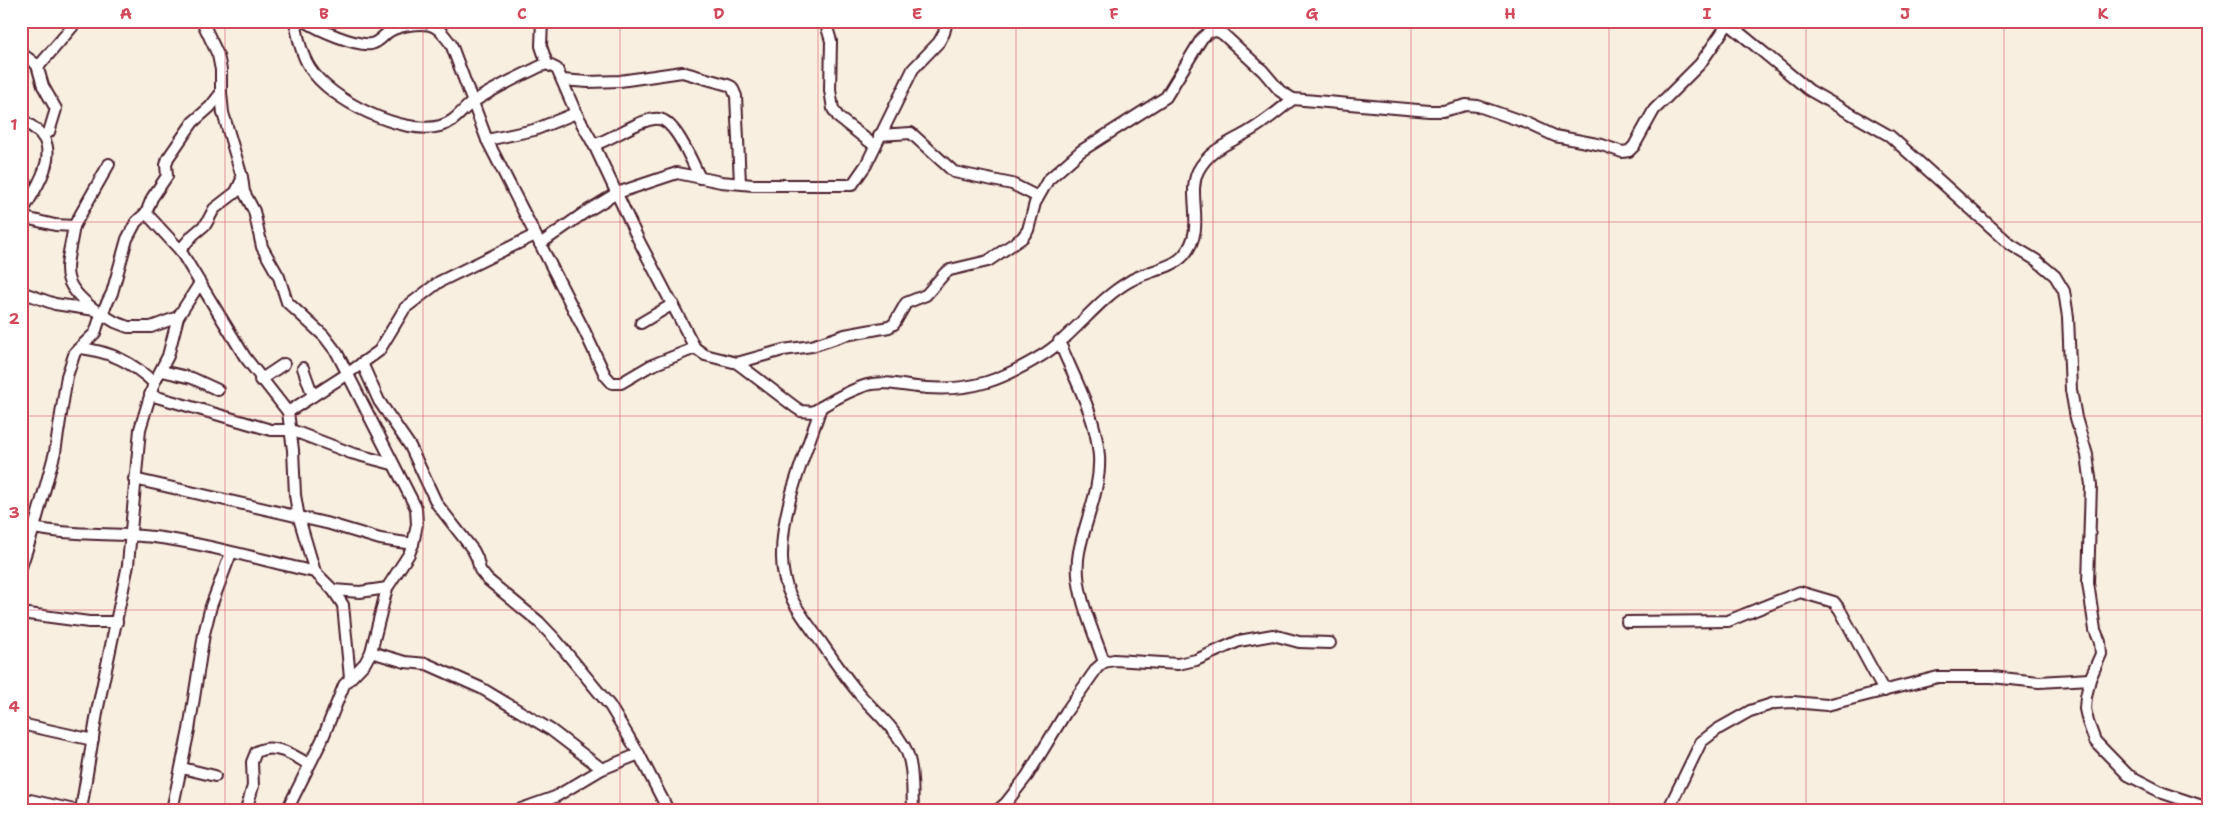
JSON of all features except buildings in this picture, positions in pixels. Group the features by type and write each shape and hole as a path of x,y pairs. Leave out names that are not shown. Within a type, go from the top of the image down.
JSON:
{"street":[{"path":"202,21 218,55 222,70 221,93 229,136 242,177 244,192 254,212 262,247 279,277 284,296 296,312 324,336 337,353 416,508 417,524 413,544 387,588 371,652 365,663 350,678 340,694 324,734 287,810"},
{"path":"295,21 300,42 311,70 319,79 375,116 409,126 434,127 455,120 472,103 540,66 547,64 557,69 576,113 594,145 639,241 695,348 705,355 737,363 801,411 813,412 868,385 889,384 927,388 975,387 995,380 1043,355 1106,299 1130,281 1177,262 1185,254 1197,224 1196,181 1198,171 1216,148 1248,132 1293,99"},
{"path":"305,21 333,34 362,44 378,41 398,27 418,23 432,26 444,35 451,44 487,140 585,332 605,376 612,383 621,383 650,366 695,348"},
{"path":"542,21 541,46 547,64"},
{"path":"825,21 831,41 830,90 832,109 839,118 875,146"},
{"path":"288,412 379,351 405,308 439,282 537,239 617,193 676,173 700,178 766,185 830,184 848,186 857,181 912,69 938,42 944,33 947,21"},
{"path":"737,363 783,350 812,346 851,334 888,328 894,324 906,304 921,298 945,273 950,270 988,261 1022,238 1028,230 1038,197 1048,180 1081,151 1166,97 1194,50 1208,32 1218,31 1263,71 1280,91 1293,99 1429,112 1443,111 1466,105 1478,106 1527,122 1555,136 1602,145 1622,152 1629,151 1634,146 1654,110 1700,64 1730,23 1810,90 1890,136 2011,245 2036,260 2056,276 2064,290 2068,317 2071,390 2076,418 2087,455 2091,485 2088,583 2095,630 2100,642 2101,654 2090,679 2085,709 2088,722 2095,742 2128,775 2141,784 2163,794 2208,808"},
{"path":"38,67 73,26"},
{"path":"21,53 38,67 43,86 56,109 49,132 42,136"},
{"path":"562,80 620,82 676,72 700,76 730,86 736,96 740,183"},
{"path":"21,567 55,452 68,376 75,352 95,333 98,313 112,293 132,229 146,214 152,198 167,176 168,158 193,122 221,93"},
{"path":"487,140 534,130 576,113"},
{"path":"21,119 42,136 46,145 46,164 21,216 55,225 74,226"},
{"path":"594,145 615,137 638,124 660,119 673,128 700,178"},
{"path":"879,135 911,133 954,172 1012,184 1038,197"},
{"path":"98,313 73,291 67,278 74,226 109,164"},
{"path":"180,250 206,224 214,210 236,192 242,177"},
{"path":"146,214 180,250 260,380 288,412 295,495 299,518 315,572 333,590 343,605 350,678"},
{"path":"81,810 128,565 134,479 140,429 154,383 162,371 178,317 200,283"},
{"path":"21,292 55,304 98,313 116,322 136,328 151,327 178,317"},
{"path":"642,322 673,304"},
{"path":"1059,341 1094,424 1099,455 1099,479 1078,552 1077,570 1083,600 1104,662"},
{"path":"81,348 108,352 125,360 154,383"},
{"path":"362,363 379,401 410,446 437,504 473,550 484,576 556,640 610,706 639,754 668,810"},
{"path":"260,380 284,364"},
{"path":"303,368 313,396"},
{"path":"162,371 192,378 218,390"},
{"path":"150,395 271,430 291,430 344,450 392,464"},
{"path":"821,407 788,510 783,539 784,574 796,609 836,665 862,697 884,719 905,747 909,762 913,810"},
{"path":"134,479 330,524 380,539 413,544"},
{"path":"21,525 88,535 131,534 162,538 315,572"},
{"path":"172,810 182,768 204,634 214,598 231,554"},
{"path":"333,590 360,592 387,588"},
{"path":"1627,622 1728,621 1800,592 1822,597 1834,602 1840,610 1884,691"},
{"path":"21,613 89,622 117,622"},
{"path":"998,810 1006,803 1027,776 1066,712 1086,683 1104,662 1114,660 1178,664 1196,660 1239,641 1274,635 1300,642 1330,643"},
{"path":"371,652 405,662 427,664 481,688 551,730 602,769"},
{"path":"1668,810 1701,742 1718,729 1750,711 1775,703 1793,702 1827,705 1938,677 1992,677 2039,682 2090,679"},
{"path":"21,724 93,740"},
{"path":"246,810 253,786 252,762 256,752 267,749 280,750 308,764"},
{"path":"518,810 555,797 602,769 639,754"},
{"path":"182,768 215,776"},
{"path":"21,798 74,810"}]}
